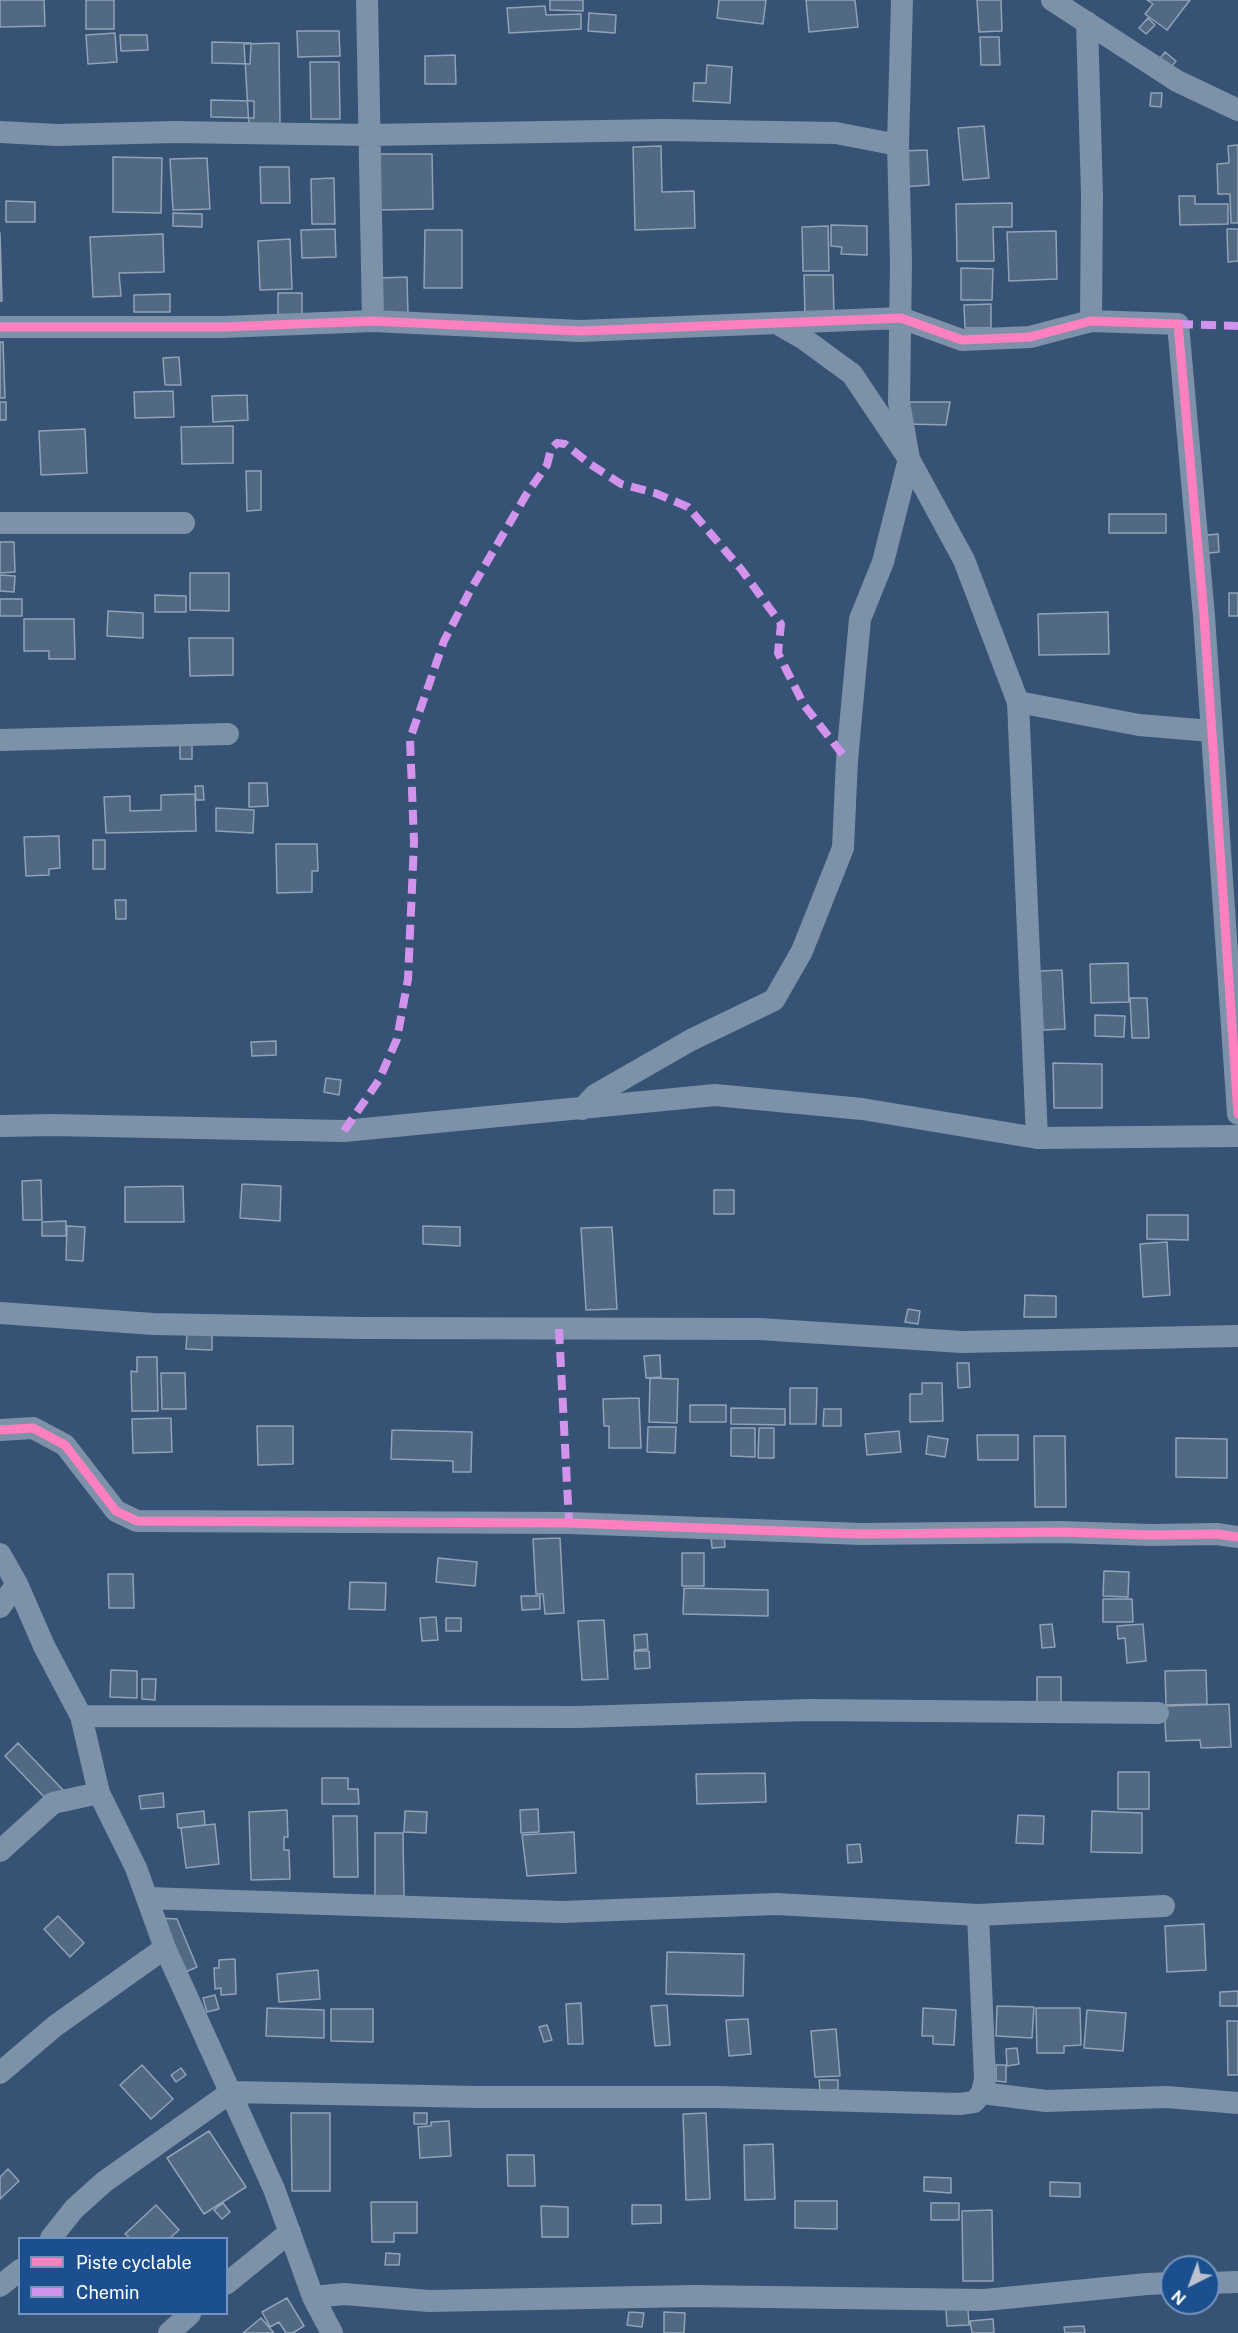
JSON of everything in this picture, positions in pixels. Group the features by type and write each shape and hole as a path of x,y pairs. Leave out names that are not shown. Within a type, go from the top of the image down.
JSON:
{"street":[{"path":"367,0 373,321"},
{"path":"582,1109 595,1095 691,1040 774,1000 802,951 843,848 860,619 883,562 909,459 899,402 901,318 898,145 902,0"},
{"path":"1052,0 1169,76 1236,107"},
{"path":"1086,22 1092,195 1091,321"},
{"path":"0,132 57,135 174,132 370,135 638,130 778,132 836,133 898,145"},
{"path":"0,327 223,327 373,321 580,331 901,318 962,340 1030,337 1091,321 1178,324 1211,731 1238,1114"},
{"path":"776,323 804,339 852,374 909,459 964,560 1018,702 1037,1138"},
{"path":"0,523 184,523"},
{"path":"1018,702 1139,725 1211,731"},
{"path":"0,740 228,734"},
{"path":"0,1126 344,1131 715,1095 862,1109 1037,1138 1238,1136"},
{"path":"0,1313 153,1324 361,1328 759,1329 962,1342 1238,1336"},
{"path":"0,1430 33,1428 65,1445 116,1511 137,1521 568,1523 861,1534 1061,1532 1150,1535 1217,1534 1238,1537"},
{"path":"0,1554 81,1716 99,1793 136,1868 165,1948 274,2189 313,2297 332,2333"},
{"path":"0,1607 17,1584"},
{"path":"81,1716 577,1717 809,1710 1158,1713"},
{"path":"0,1851 53,1803 99,1793"},
{"path":"147,1898 562,1912 776,1905 978,1915 1164,1906"},
{"path":"52,2237 74,2209 104,2182 231,2092 478,2097 718,2097 960,2104 974,2102 982,2093 985,2079 978,1915"},
{"path":"0,2073 56,2025 165,1948"},
{"path":"982,2093 1046,2101 1167,2097 1238,2103"},
{"path":"228,2282 290,2232"},
{"path":"0,2286 18,2272"},
{"path":"1220,2283 1238,2282"},
{"path":"313,2297 344,2294 429,2301 694,2296 985,2300 1160,2283"},
{"path":"169,2333 188,2315"}],"building":[{"path":"0,0 44,0 45,26 0,27"},
{"path":"86,0 114,0 114,29 86,29"},
{"path":"550,0 583,0 583,11 550,10"},
{"path":"719,0 766,0 763,24 717,18"},
{"path":"806,0 855,0 858,27 809,32"},
{"path":"977,0 1001,0 1002,31 979,32"},
{"path":"1147,0 1190,0 1167,30 1145,14 1153,4"},
{"path":"545,6 546,15 581,14 581,29 509,33 507,8"},
{"path":"589,13 616,15 615,33 588,31"},
{"path":"1148,18 1155,25 1146,34 1139,28"},
{"path":"297,31 339,31 340,56 298,57"},
{"path":"115,33 117,62 88,64 86,35"},
{"path":"120,35 147,35 148,50 121,51"},
{"path":"980,37 999,37 1000,65 981,65"},
{"path":"212,42 251,43 250,64 212,63"},
{"path":"279,43 280,124 249,127 244,44"},
{"path":"1165,52 1176,61 1169,70 1158,61"},
{"path":"455,55 456,84 425,84 425,56"},
{"path":"310,62 339,62 340,119 311,119"},
{"path":"707,65 732,67 730,103 693,101 694,83 706,83"},
{"path":"1151,93 1162,93 1161,107 1150,106"},
{"path":"211,100 254,101 254,118 211,117"},
{"path":"984,126 989,178 963,180 958,128"},
{"path":"1238,145 1238,223 1231,223 1230,194 1218,194 1217,164 1229,163 1228,146"},
{"path":"661,146 662,192 694,191 695,228 635,230 633,147"},
{"path":"927,150 929,185 903,187 901,151"},
{"path":"380,154 432,154 433,209 380,210"},
{"path":"113,157 162,158 161,213 113,212"},
{"path":"207,158 210,209 173,210 170,159"},
{"path":"260,167 289,167 290,203 261,203"},
{"path":"334,178 335,224 312,224 311,179"},
{"path":"1179,196 1195,196 1195,204 1228,204 1228,224 1180,225"},
{"path":"6,201 35,202 35,222 6,222"},
{"path":"1012,203 1012,227 993,227 994,261 957,261 956,204"},
{"path":"173,213 202,214 202,227 173,226"},
{"path":"831,225 867,226 867,255 841,254 842,247 831,246"},
{"path":"828,226 829,271 803,271 802,227"},
{"path":"335,229 336,257 302,258 301,230"},
{"path":"1227,229 1238,229 1238,261 1228,262"},
{"path":"425,230 462,230 462,288 424,288"},
{"path":"1056,231 1057,279 1009,281 1007,232"},
{"path":"0,233 2,301 0,301"},
{"path":"163,234 164,272 119,273 121,296 93,297 90,237"},
{"path":"290,239 292,289 260,290 258,241"},
{"path":"961,268 993,269 992,300 961,300"},
{"path":"804,275 833,275 834,316 805,317"},
{"path":"407,277 408,315 379,315 378,278"},
{"path":"278,293 302,293 302,319 278,320"},
{"path":"170,294 170,312 134,312 134,295"},
{"path":"991,304 991,328 965,328 964,305"},
{"path":"0,342 3,342 5,398 0,398"},
{"path":"179,357 181,385 165,385 163,358"},
{"path":"173,391 174,417 135,418 134,392"},
{"path":"247,395 248,420 213,422 212,396"},
{"path":"0,402 6,402 6,420 0,420"},
{"path":"908,402 950,402 946,425 908,424"},
{"path":"233,426 233,463 182,464 181,427"},
{"path":"85,429 87,473 41,475 39,431"},
{"path":"246,471 261,471 261,510 247,511"},
{"path":"1109,514 1166,514 1166,533 1109,533"},
{"path":"1218,534 1219,552 1200,554 1198,536"},
{"path":"0,542 14,542 15,572 0,573"},
{"path":"190,573 229,573 229,611 190,610"},
{"path":"0,575 15,576 14,592 0,591"},
{"path":"1229,593 1238,593 1238,616 1229,616"},
{"path":"155,595 186,596 186,612 155,612"},
{"path":"0,599 22,599 22,616 0,616"},
{"path":"108,611 143,613 143,638 107,636"},
{"path":"1108,612 1109,654 1039,655 1038,614"},
{"path":"24,619 74,619 75,659 49,659 49,651 24,651"},
{"path":"189,638 233,638 233,675 190,676"},
{"path":"180,745 192,745 192,759 180,759"},
{"path":"249,783 267,783 268,806 249,807"},
{"path":"195,786 203,786 204,800 196,800"},
{"path":"195,794 196,831 106,833 104,797 130,796 130,811 161,810 161,795"},
{"path":"216,808 254,810 253,833 216,831"},
{"path":"59,836 60,868 49,869 49,875 26,876 24,837"},
{"path":"93,840 105,840 105,869 93,869"},
{"path":"276,844 317,844 318,871 312,871 312,892 277,893"},
{"path":"115,900 126,900 126,919 116,919"},
{"path":"1128,963 1129,1002 1091,1003 1090,964"},
{"path":"1062,970 1065,1029 1043,1030 1040,971"},
{"path":"1130,998 1147,998 1149,1038 1132,1038"},
{"path":"1095,1015 1125,1016 1124,1037 1095,1036"},
{"path":"276,1041 276,1055 252,1056 251,1042"},
{"path":"1053,1063 1102,1064 1102,1108 1054,1108"},
{"path":"326,1078 341,1080 339,1095 324,1092"},
{"path":"41,1180 42,1220 23,1220 22,1181"},
{"path":"242,1184 281,1186 280,1221 240,1218"},
{"path":"183,1186 184,1222 125,1222 125,1187"},
{"path":"714,1190 734,1190 734,1214 714,1214"},
{"path":"1147,1215 1188,1215 1188,1240 1147,1239"},
{"path":"66,1221 66,1236 42,1236 42,1222"},
{"path":"67,1226 85,1227 83,1261 66,1260"},
{"path":"423,1226 460,1227 460,1246 423,1244"},
{"path":"612,1227 617,1309 586,1310 581,1228"},
{"path":"1167,1242 1170,1295 1143,1297 1140,1244"},
{"path":"1025,1295 1056,1296 1056,1317 1024,1317"},
{"path":"908,1309 920,1311 918,1324 905,1322"},
{"path":"187,1332 212,1332 212,1350 186,1349"},
{"path":"660,1355 661,1377 646,1378 644,1356"},
{"path":"137,1357 157,1357 158,1411 132,1411 131,1371 137,1372"},
{"path":"957,1363 969,1363 970,1387 958,1388"},
{"path":"161,1373 185,1373 186,1409 162,1409"},
{"path":"650,1378 678,1379 677,1423 649,1422"},
{"path":"922,1383 942,1383 943,1421 910,1422 910,1394 922,1394"},
{"path":"790,1388 817,1388 816,1424 790,1424"},
{"path":"639,1398 641,1448 609,1448 609,1426 604,1426 603,1399"},
{"path":"690,1405 726,1405 726,1422 690,1422"},
{"path":"731,1408 785,1409 785,1425 731,1424"},
{"path":"824,1409 841,1409 841,1426 823,1426"},
{"path":"171,1418 172,1452 133,1453 132,1419"},
{"path":"257,1426 293,1426 293,1464 258,1465"},
{"path":"648,1427 676,1427 675,1453 647,1452"},
{"path":"731,1428 755,1428 755,1457 731,1456"},
{"path":"759,1428 774,1428 774,1458 758,1458"},
{"path":"392,1430 472,1432 471,1472 453,1472 453,1461 391,1459"},
{"path":"899,1431 901,1452 867,1455 865,1434"},
{"path":"977,1435 1018,1435 1018,1460 978,1460"},
{"path":"928,1436 948,1439 945,1457 926,1454"},
{"path":"1034,1436 1065,1436 1066,1507 1035,1507"},
{"path":"1176,1438 1227,1439 1227,1478 1176,1477"},
{"path":"724,1535 725,1547 712,1548 711,1536"},
{"path":"560,1538 564,1613 545,1614 543,1594 536,1594 533,1539"},
{"path":"682,1553 704,1553 704,1586 682,1586"},
{"path":"438,1558 477,1562 475,1586 436,1582"},
{"path":"1104,1571 1129,1572 1128,1597 1103,1596"},
{"path":"108,1574 133,1574 134,1608 109,1608"},
{"path":"350,1582 386,1583 385,1610 349,1609"},
{"path":"684,1588 768,1590 768,1616 683,1614"},
{"path":"521,1596 540,1596 540,1609 522,1610"},
{"path":"1103,1599 1132,1599 1133,1622 1103,1622"},
{"path":"436,1617 438,1640 422,1641 420,1618"},
{"path":"446,1618 461,1618 461,1631 446,1631"},
{"path":"604,1620 608,1679 582,1680 578,1621"},
{"path":"1052,1624 1055,1647 1042,1648 1040,1625"},
{"path":"1143,1624 1146,1661 1127,1663 1125,1638 1118,1639 1117,1626"},
{"path":"647,1634 648,1649 635,1650 634,1635"},
{"path":"634,1651 649,1651 650,1668 635,1669"},
{"path":"111,1670 137,1671 137,1698 110,1697"},
{"path":"1206,1670 1207,1704 1166,1705 1165,1671"},
{"path":"1037,1677 1061,1677 1061,1703 1037,1702"},
{"path":"142,1679 156,1679 155,1700 142,1699"},
{"path":"1229,1704 1231,1747 1201,1748 1200,1740 1166,1741 1164,1706"},
{"path":"18,1743 64,1791 51,1804 5,1756"},
{"path":"1118,1772 1149,1772 1149,1809 1118,1809"},
{"path":"765,1773 766,1802 697,1804 696,1774"},
{"path":"322,1778 348,1778 348,1789 358,1789 359,1804 322,1804"},
{"path":"163,1793 164,1807 141,1809 139,1796"},
{"path":"538,1809 539,1832 521,1833 520,1810"},
{"path":"287,1810 288,1837 284,1837 284,1850 289,1850 290,1879 251,1880 249,1812"},
{"path":"204,1811 205,1825 178,1828 177,1814"},
{"path":"405,1811 427,1812 426,1833 404,1832"},
{"path":"1092,1811 1142,1813 1142,1853 1091,1852"},
{"path":"1018,1815 1044,1816 1043,1844 1016,1843"},
{"path":"333,1816 357,1816 358,1877 334,1877"},
{"path":"215,1824 219,1864 186,1868 181,1828"},
{"path":"574,1832 576,1873 527,1876 522,1835"},
{"path":"375,1833 403,1833 404,1896 375,1896"},
{"path":"860,1844 862,1862 848,1863 847,1845"},
{"path":"58,1916 84,1943 70,1957 44,1929"},
{"path":"159,1918 177,1919 197,1967 181,1974"},
{"path":"1204,1924 1206,1970 1167,1972 1165,1926"},
{"path":"667,1952 744,1954 743,1996 666,1994"},
{"path":"235,1959 236,1994 221,1995 221,1988 215,1989 214,1968 219,1968 219,1960"},
{"path":"318,1970 320,1999 279,2002 277,1974"},
{"path":"1238,1991 1238,2006 1220,2006 1220,1992"},
{"path":"215,1995 219,2009 207,2012 203,1998"},
{"path":"581,2003 583,2044 568,2044 566,2004"},
{"path":"667,2005 670,2045 655,2046 651,2006"},
{"path":"997,2006 1034,2007 1032,2038 996,2036"},
{"path":"267,2008 324,2010 324,2038 266,2036"},
{"path":"923,2008 956,2010 954,2045 933,2044 933,2036 922,2036"},
{"path":"1036,2008 1080,2008 1081,2045 1064,2046 1064,2053 1037,2053"},
{"path":"331,2009 373,2009 373,2042 331,2041"},
{"path":"1087,2010 1126,2013 1123,2051 1084,2048"},
{"path":"748,2019 751,2054 729,2056 726,2020"},
{"path":"1227,2021 1238,2021 1238,2075 1228,2075"},
{"path":"547,2025 552,2040 544,2042 539,2027"},
{"path":"836,2029 840,2076 815,2077 811,2031"},
{"path":"1017,2048 1019,2064 1007,2066 1006,2049"},
{"path":"142,2065 173,2099 151,2119 120,2085"},
{"path":"996,2065 1006,2065 1006,2082 996,2081"},
{"path":"181,2068 186,2075 176,2082 171,2075"},
{"path":"819,2080 838,2080 838,2090 820,2090"},
{"path":"291,2113 330,2113 330,2191 292,2191"},
{"path":"414,2113 427,2113 427,2124 414,2124"},
{"path":"706,2113 710,2199 686,2200 683,2114"},
{"path":"449,2121 451,2156 420,2158 418,2127 431,2126 431,2122"},
{"path":"209,2131 246,2187 204,2214 167,2158"},
{"path":"773,2144 775,2199 745,2200 744,2145"},
{"path":"507,2155 534,2155 535,2186 508,2186"},
{"path":"8,2169 19,2181 0,2199 0,2177"},
{"path":"924,2177 951,2178 951,2193 924,2191"},
{"path":"1050,2182 1080,2183 1080,2197 1050,2196"},
{"path":"795,2201 837,2201 837,2229 795,2228"},
{"path":"371,2202 417,2202 417,2233 394,2233 394,2242 372,2242"},
{"path":"223,2203 230,2212 222,2219 214,2210"},
{"path":"931,2203 959,2203 959,2220 931,2220"},
{"path":"156,2205 179,2230 171,2237 129,2237 125,2234"},
{"path":"632,2205 661,2205 661,2223 632,2224"},
{"path":"541,2206 568,2207 568,2237 542,2237"},
{"path":"992,2210 993,2281 963,2281 962,2211"},
{"path":"386,2253 400,2254 399,2265 385,2265"},
{"path":"287,2298 304,2326 293,2333 286,2333 279,2322 270,2327 262,2312"},
{"path":"946,2309 968,2309 969,2325 947,2326"},
{"path":"629,2312 644,2313 642,2327 627,2325"},
{"path":"664,2312 685,2313 684,2333 664,2333"},
{"path":"261,2318 274,2333 243,2333"},
{"path":"993,2319 994,2333 972,2333 970,2321"},
{"path":"1084,2326 1085,2333 1065,2333 1064,2327"}],"marked path":[{"path":"1178,324 1238,326"},
{"path":"344,1131 379,1080 397,1039 408,979 414,842 410,739 444,641 470,591 526,495 547,465 551,449 557,443 565,444 621,484 655,493 688,507 741,569 781,624 778,653 804,705 847,760"},
{"path":"559,1329 569,1523"}],"cycle path":[{"path":"0,327 223,327 373,321 580,331 901,318 962,340 1030,337 1091,321 1178,324 1204,616 1238,1114"},
{"path":"0,1430 33,1428 65,1445 116,1511 137,1521 569,1523 861,1534 1061,1532 1151,1535 1217,1534 1238,1537"}]}
